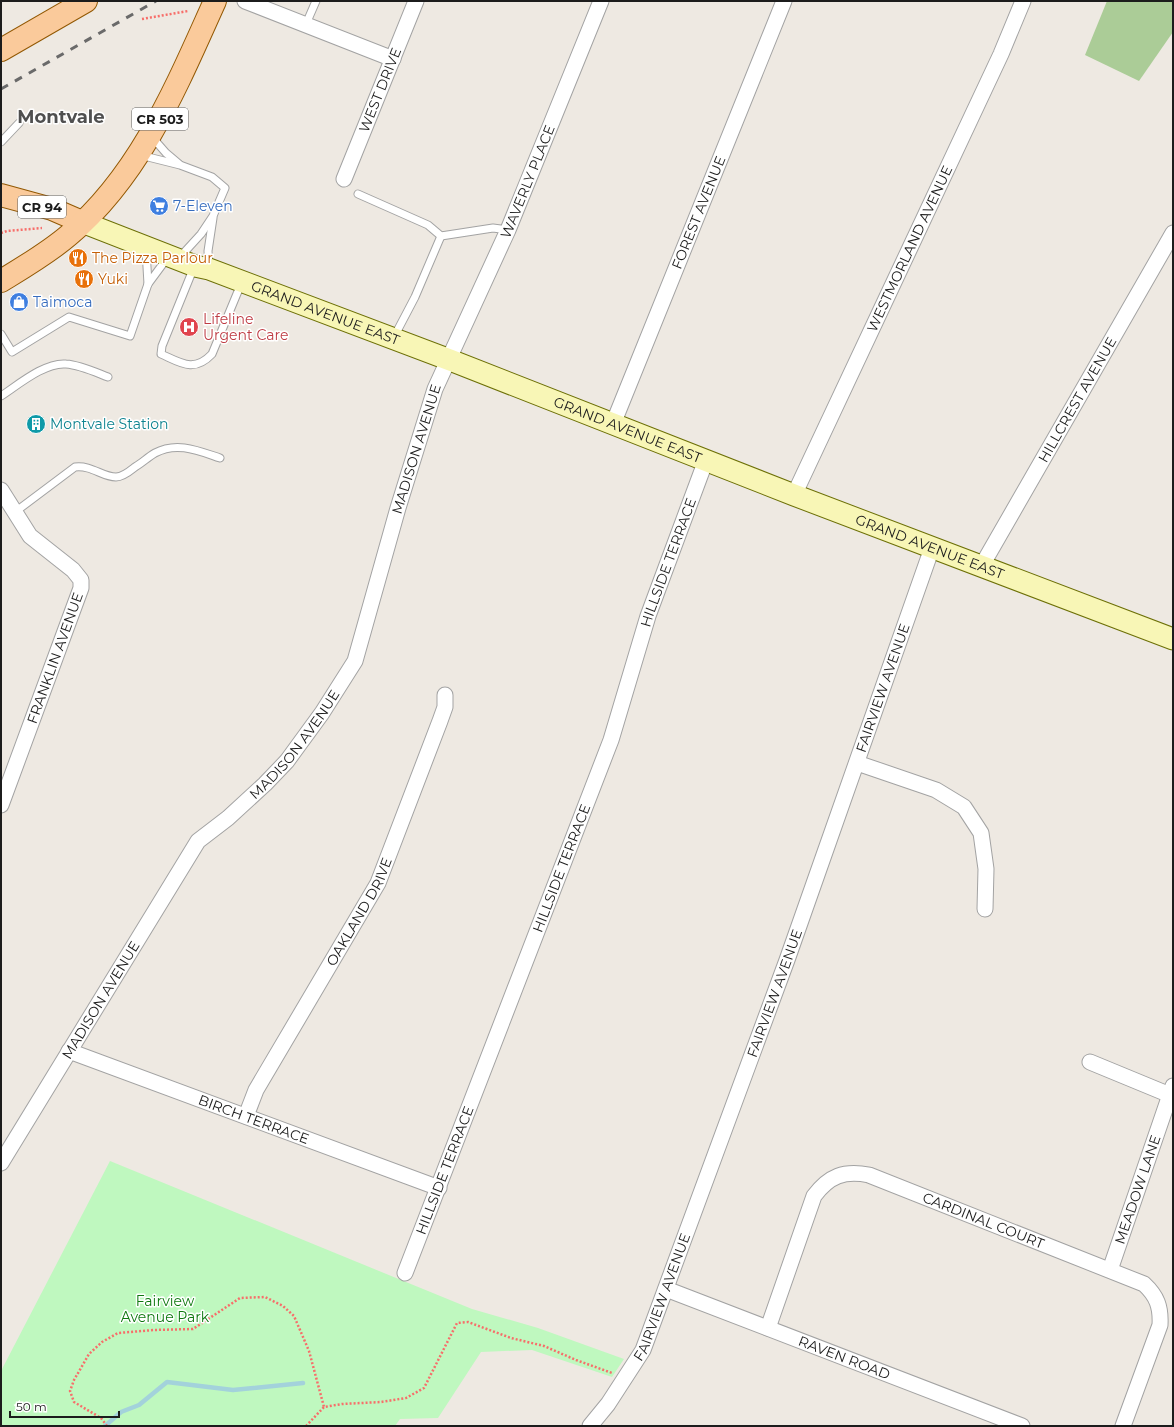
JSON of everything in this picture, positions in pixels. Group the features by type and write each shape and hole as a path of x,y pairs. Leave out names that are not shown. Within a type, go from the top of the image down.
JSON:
{"main road":[{"name":"CR 503","path":"1,281 41,257 69,234 102,202 125,174 150,135 182,75 215,1"},
{"path":"1,50 83,2"},
{"path":"182,75 201,14 194,6"},
{"name":"CR 94","path":"1,195 52,209 82,222"},
{"name":"GRAND AVENUE EAST","path":"82,222 450,360 794,495 1173,639"}],"street":[{"path":"245,1 270,5 306,24 392,59"},
{"name":"WEST DRIVE","path":"344,179 416,1"},
{"name":"WAVERLY PLACE","path":"450,360 508,230 601,1"},
{"name":"FOREST AVENUE","path":"613,424 784,1"},
{"name":"WESTMORLAND AVENUE","path":"794,495 998,62 1023,1"},
{"name":"HILLCREST AVENUE","path":"981,567 1173,233"},
{"name":"MADISON AVENUE","path":"1,1163 198,841 228,818 265,784 287,761 322,712 355,661 398,508 436,389 450,360"},
{"name":"HILLSIDE TERRACE","path":"405,1273 439,1188 610,740 648,616 706,460"},
{"name":"FRANKLIN AVENUE","path":"1,490 30,536 72,570 81,580 81,588 1,805"},
{"name":"FAIRVIEW AVENUE","path":"590,1426 608,1404 643,1350 787,960 932,548"},
{"name":"OAKLAND DRIVE","path":"246,1116 256,1090 378,883 440,721 445,706 445,695"},
{"path":"857,763 936,790 964,806 981,833 986,869 984,909"},
{"name":"BIRCH TERRACE","path":"69,1051 439,1188"},
{"path":"1090,1062 1172,1090"},
{"name":"MEADOW LANE","path":"1110,1270 1172,1090"},
{"name":"CARDINAL COURT","path":"768,1328 814,1196 821,1186 832,1178 845,1173 868,1175 1144,1284 1158,1301 1161,1314 1160,1325 1123,1426"},
{"name":"RAVEN ROAD","path":"666,1289 768,1328 1002,1422 1022,1426"}],"lane":[{"path":"306,24 316,1"},
{"path":"1,142 19,123"},
{"path":"150,135 166,153 180,165"},
{"path":"138,155 180,165 212,177 226,188 213,216 201,234 188,262 160,354 188,366 198,365 206,360 212,354 242,282"},
{"path":"358,194 428,225 441,236 493,228 508,230"},
{"path":"148,284 208,251 213,216"},
{"path":"392,339 402,324 415,297 441,236"},
{"path":"1,334 12,352 69,317 130,336 148,284 146,246"},
{"path":"1,396 45,368 66,364 83,368 108,377"},
{"path":"15,512 75,467 82,466 110,476 118,477 139,465 156,452 177,446 220,458"}],"path":[{"path":"142,20 194,6"},
{"path":"1,233 14,230 42,228"},
{"path":"107,1426 101,1418 74,1402 70,1391 74,1380 89,1354 102,1342 118,1333 193,1329 240,1298 265,1297 283,1306 294,1316 309,1351 324,1407"},
{"path":"306,1426 324,1407 342,1404 381,1402 406,1398 424,1388 457,1323 468,1322 511,1338 544,1346 576,1360 625,1378"}],"green space":[{"path":"1107,1 1173,1 1173,32 1139,81 1085,55"},
{"name":"Fairview Avenue Park","path":"110,1161 472,1309 538,1328 624,1359 612,1377 532,1350 481,1352 438,1418 400,1419 395,1426 1,1426 1,1371"}],"waterway":[{"path":"105,1426 121,1412 139,1405 167,1382 233,1390 303,1383"}],"railway":[{"path":"1,89 156,1"}],"place":[{"name":"7-Eleven","path":"159,206"},
{"name":"The Pizza Parlour","path":"78,258"},
{"name":"Yuki","path":"84,279"},
{"name":"Taimoca","path":"19,302"},
{"name":"Lifeline Urgent Care","path":"189,327"},
{"name":"Montvale Station","path":"36,424"}],"district":[{"name":"Montvale","path":"61,117"}]}
